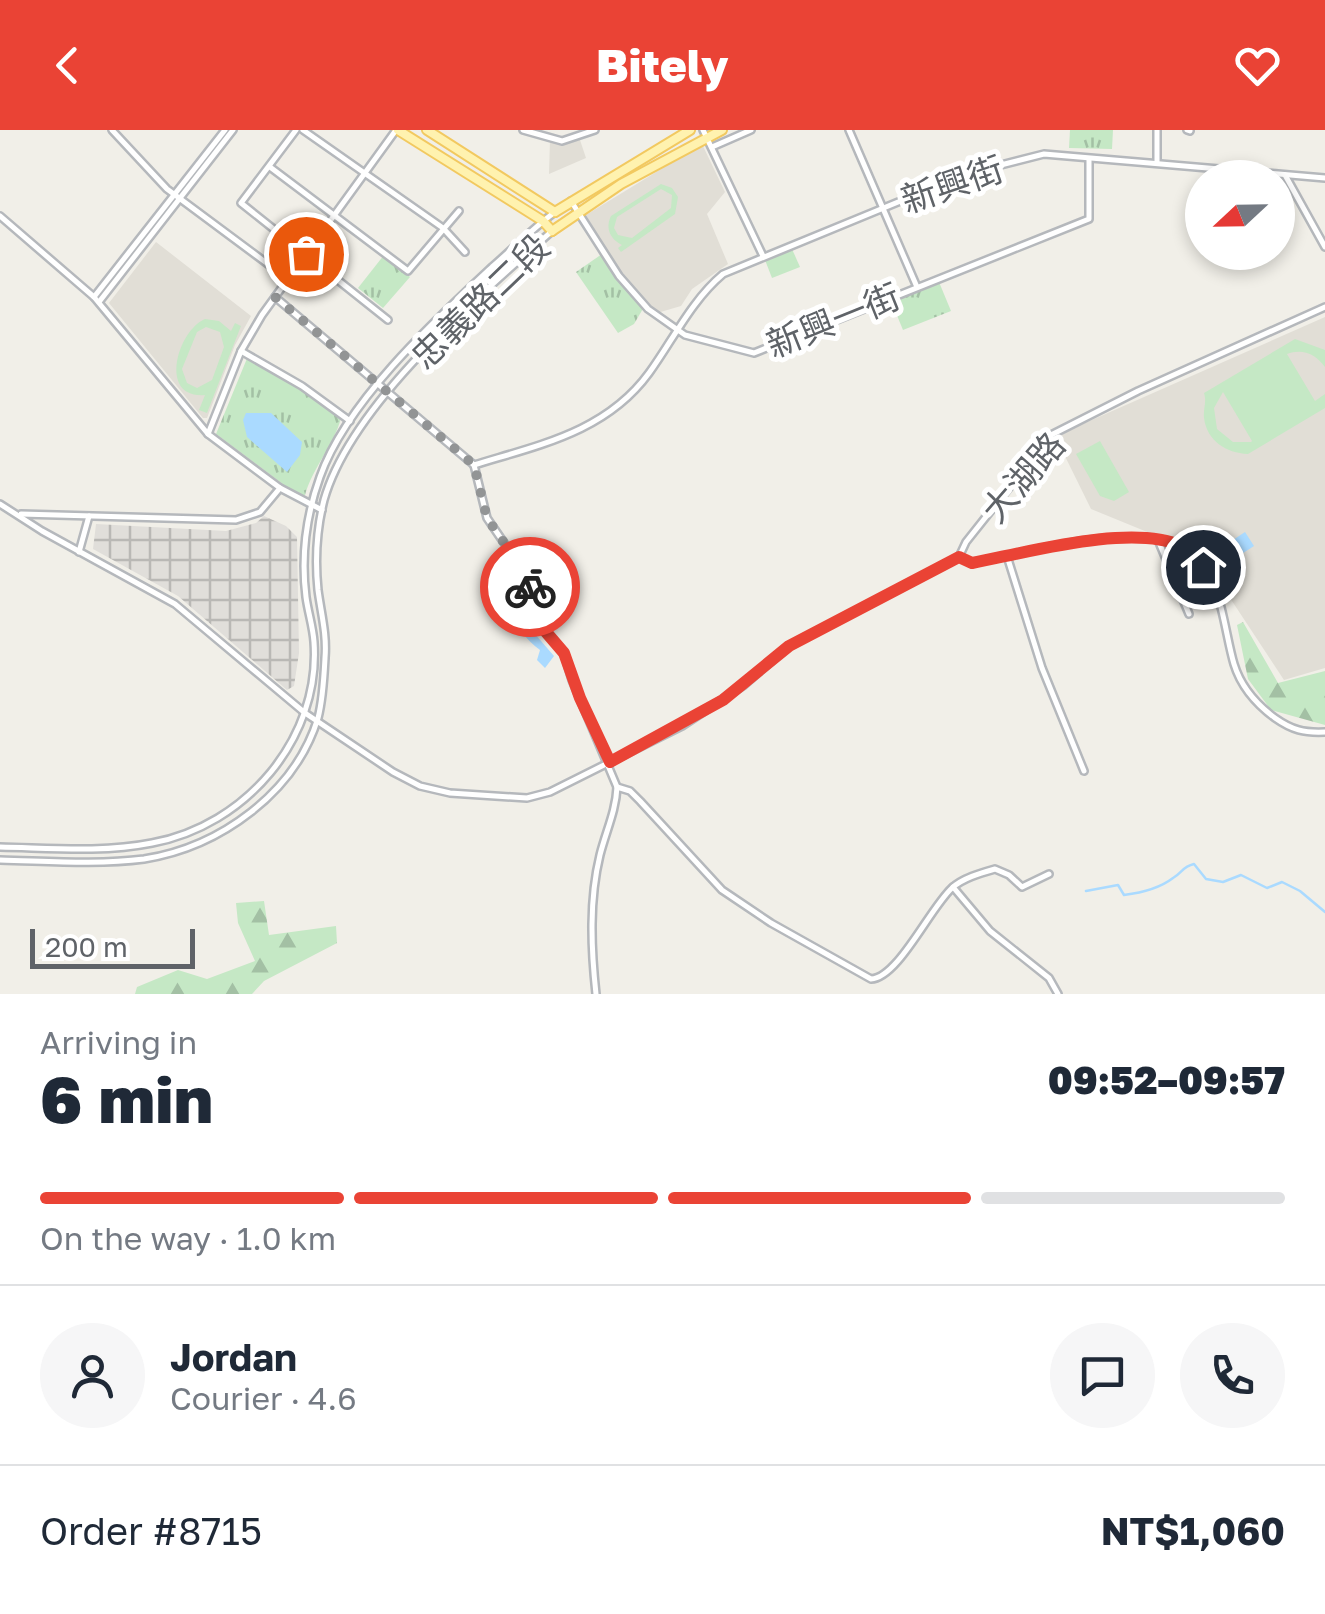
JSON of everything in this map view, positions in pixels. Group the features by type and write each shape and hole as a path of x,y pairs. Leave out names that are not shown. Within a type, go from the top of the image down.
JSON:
{"main road":[{"path":"397,130 552,231"},
{"name":"忠義路二段","path":"555,212 690,130"},
{"name":"忠義路二段","path":"552,231 705,133 722,130"},
{"path":"431,131 555,212 552,231"}],"street":[{"path":"112,130 177,196 288,279"},
{"path":"97,299 224,130"},
{"path":"177,196 233,130"},
{"path":"388,320 241,203 300,130 443,228 465,252"},
{"path":"208,434 241,351 275,297 397,130"},
{"path":"523,130 562,141 595,130"},
{"path":"712,146 751,130"},
{"path":"849,130 917,287"},
{"path":"1157,130 1157,163"},
{"path":"423,146 431,131"},
{"path":"705,133 764,256"},
{"name":"新興街","path":"474,465 574,435 594,424 646,378 708,286 723,274 764,256 989,168 1044,154 1185,165"},
{"name":"新興一街","path":"572,201 632,294 678,330 700,340 754,353 1089,219 1089,159"},
{"path":"270,167 408,270 459,211"},
{"name":"新興街","path":"1295,175 1325,178"},
{"path":"1295,192 1325,248"},
{"name":"忠義路二段","path":"0,847 79,848 153,843 191,833 243,802 280,762 305,713 313,679 314,643 303,563 311,506 338,437 378,384 465,292 555,212"},
{"path":"0,216 97,299 208,434 280,488 322,510"},
{"name":"忠義路二段","path":"0,860 142,859 165,854 231,827 280,785 295,765 317,720 326,654 317,540 322,510 346,450 388,394 476,298 552,231"},
{"path":"275,297 474,465 487,518 524,572 534,618 564,653 617,787 591,916 596,994"},
{"name":"大湖路","path":"0,504 175,604 305,713 393,772 420,786 450,794 539,796 723,700 789,646 959,557 966,542 1051,435 1138,391 1325,308"},
{"path":"241,351 302,386 350,421"},
{"path":"18,514 236,520 260,512 280,488"},
{"path":"79,552 89,516"},
{"path":"959,557 972,563 1094,540 1168,541 1192,552 1221,606 1234,663 1249,694 1290,728 1325,732"},
{"path":"1158,540 1189,614"},
{"path":"1008,556 1042,668 1084,772"},
{"path":"617,787 630,792 722,890 771,923 872,980 893,970 953,887 995,869 1022,886 1049,874"},
{"path":"79,848 80,861"},
{"path":"953,887 990,931 1049,978 1058,994"}],"shaded area":[{"path":"550,140 580,140 586,158 549,174"},
{"path":"702,144 725,192 707,214 728,264 692,289 681,306 657,313 629,288 586,215"},
{"path":"156,242 251,316 235,345 207,418 203,418 109,303"},
{"path":"1325,317 1325,668 1284,680 1201,554 1091,509 1057,440 1067,431"},
{"path":"264,516 286,526 297,537 299,653 294,686 287,690 178,596 93,549 96,524 226,531 256,523"}],"green space":[{"path":"1070,130 1113,130 1112,149 1069,148"},
{"path":"661,184 672,188 678,197 675,214 621,252 618,248 622,245 610,233 611,216","holes":["661,189 672,195 671,208 632,238 618,235 614,228 617,217"]},
{"path":"792,249 800,267 772,278 765,260"},
{"path":"602,254 644,307 634,324 618,333 576,272"},
{"path":"384,255 410,277 383,308 358,288"},
{"path":"939,282 951,311 903,330 891,301"},
{"path":"205,319 219,321 231,331 235,323 241,326 207,413 199,410 205,395 190,393 177,376 180,349 195,326","holes":["206,327 220,332 224,347 212,380 197,388 187,383 182,369 197,332"]},
{"path":"1295,339 1325,350 1325,367 1308,353 1287,354 1315,401 1325,394 1325,408 1248,454 1225,448 1213,439 1204,418 1204,393","holes":["1223,392 1252,441 1233,442 1217,429 1214,408"]},
{"path":"248,356 319,398 341,418 305,495 300,497 216,434"},
{"path":"1100,441 1129,492 1114,501 1100,496 1076,454"},
{"path":"1243,622 1278,683 1325,671 1325,725 1271,710 1248,679 1237,625"},
{"path":"264,901 269,935 336,926 337,943 264,981 252,994 135,994 137,987 178,970 207,979 255,961 238,923 236,903"}],"water":[{"path":"246,413 271,413 302,442 300,455 287,472 247,437 243,420"},
{"path":"1245,532 1254,546 1218,569 1209,556"},
{"path":"512,581 520,587 516,612 554,656 545,668 537,660 540,650 520,630 511,613 506,586"}],"waterway":[{"path":"1086,891 1118,885 1124,895 1143,891 1162,885 1194,864 1206,879 1223,882 1241,875 1267,888 1282,882 1325,912"}],"way so far":[{"path":"306,254 275,297 474,465 487,518 530,587"}],"route":[{"path":"530,587 534,618 564,653 572,680 610,762 682,726 723,700 789,646 959,557 972,563 1112,538 1168,541 1192,552 1203,567"}]}
